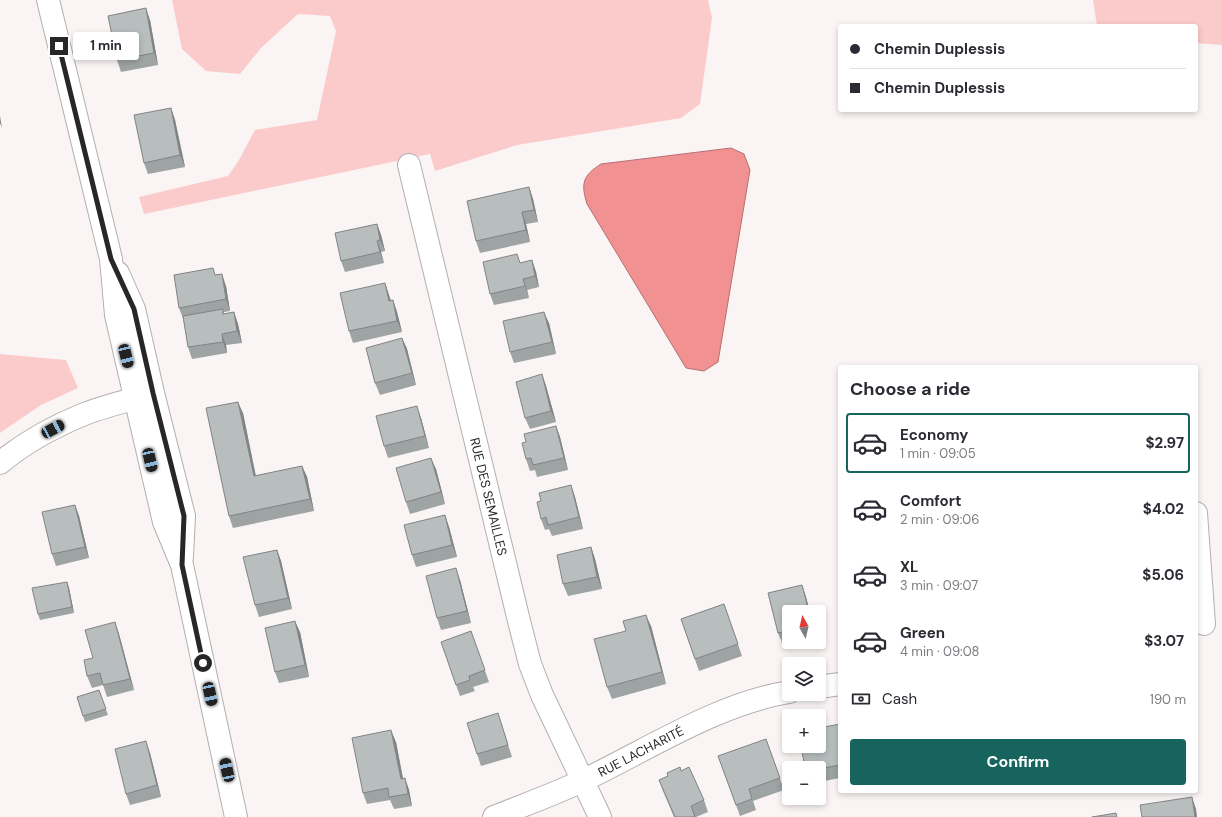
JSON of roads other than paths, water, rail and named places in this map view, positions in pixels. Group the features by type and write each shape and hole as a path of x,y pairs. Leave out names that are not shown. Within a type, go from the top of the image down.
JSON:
{"street":[{"path":"48,0 111,259 134,309 145,396 184,516 182,565 236,817"},
{"name":"RUE DES SEMAILLES","path":"409,165 530,664 542,696 600,817"},
{"path":"0,463 33,440 83,414 145,396"},
{"path":"1198,531 1208,623"},
{"path":"826,686 838,684"},
{"name":"RUE LACHARITÉ","path":"494,817 582,781 715,714 772,695 782,693"}]}
